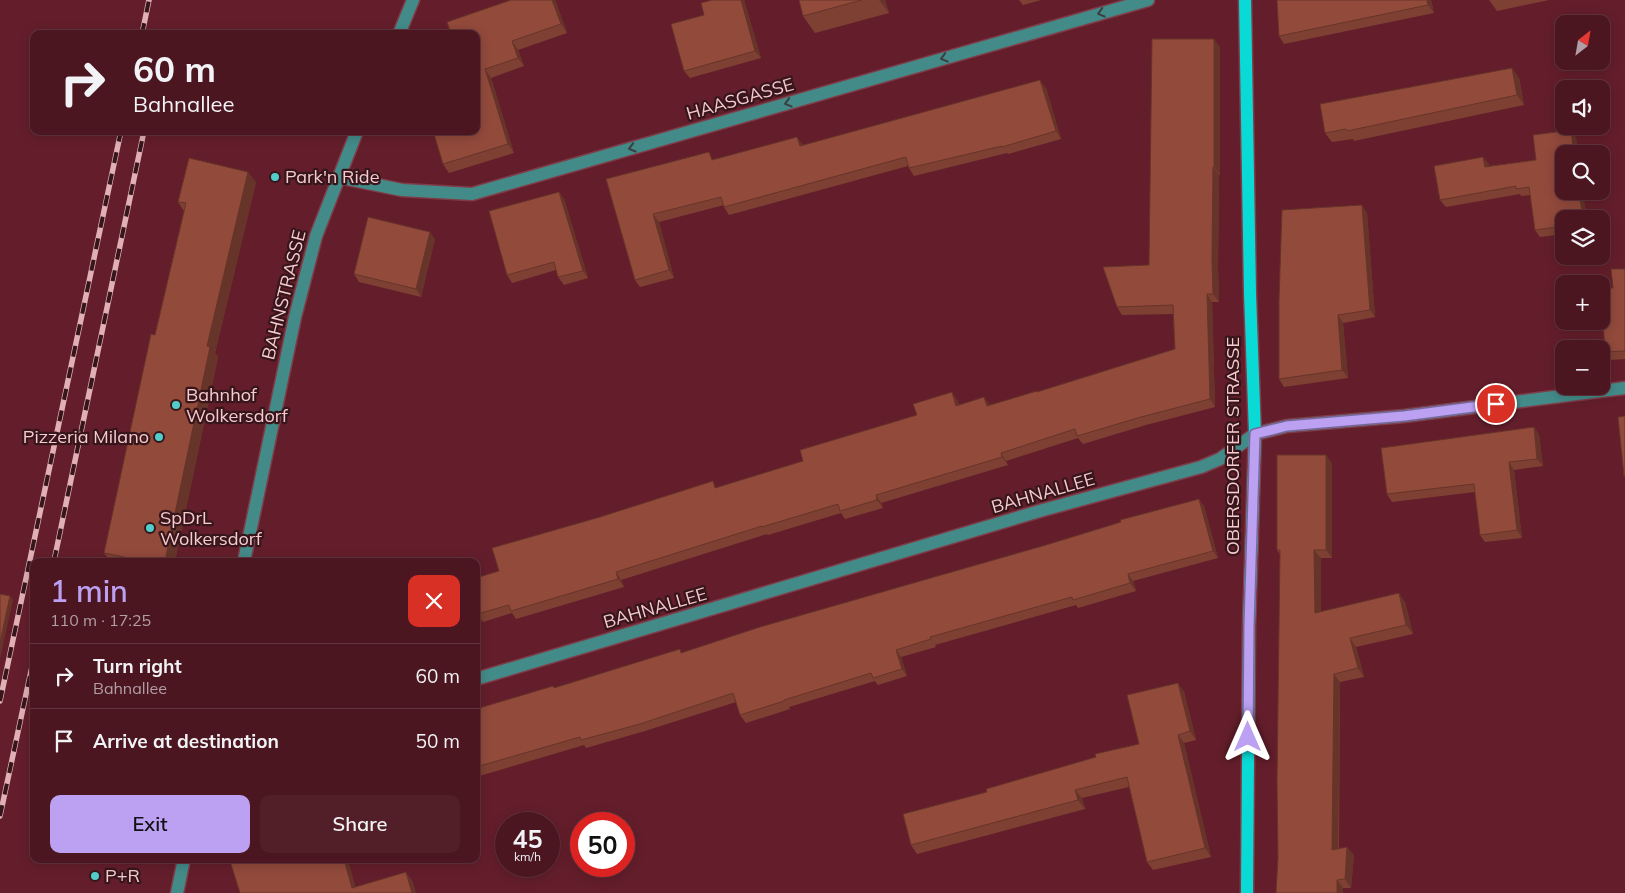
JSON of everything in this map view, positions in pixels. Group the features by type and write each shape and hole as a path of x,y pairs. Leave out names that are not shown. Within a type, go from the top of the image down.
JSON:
{"main road":[{"name":"OBERSDORFER STRASSE","path":"1245,0 1250,283 1255,434 1249,626 1247,893"}],"street":[{"path":"400,30 413,0"},
{"name":"HAASGASSE","path":"338,177 402,190 472,194 1148,0"},
{"name":"BAHNSTRASSE","path":"245,558 295,317 316,236 355,135"},
{"name":"BAHNALLEE","path":"480,678 1033,513 1201,467 1220,459 1255,434 1287,426 1404,416 1625,388"},
{"path":"177,893 183,863"}],"building":[{"path":"511,0 552,0 561,24 512,41 518,58 485,69 508,144 443,164 434,135 480,135 480,30 450,30 447,22"},
{"path":"712,0 741,0 755,51 684,71 671,24 704,15 701,3"},
{"path":"799,0 862,0 803,16"},
{"path":"1277,0 1427,0 1428,5 1279,36"},
{"path":"1152,39 1214,39 1213,294 1207,294 1210,399 1077,436 1075,429 1001,453 1002,457 876,495 877,500 840,511 838,504 616,572 618,579 511,611 509,605 480,613 480,577 499,571 492,548 600,517 713,481 715,488 803,461 800,450 917,415 913,404 952,392 956,406 984,397 987,406 1175,349 1173,305 1117,307 1103,267 1149,265"},
{"path":"1512,68 1517,95 1347,131 1346,129 1325,133 1320,104"},
{"path":"1040,80 1056,131 1002,147 909,168 906,157 724,207 721,197 653,214 669,270 635,280 606,179 709,152 712,160 797,137 800,146"},
{"path":"1555,132 1555,135 1572,135 1573,145 1555,145 1555,200 1580,200 1582,210 1555,210 1555,227 1535,230 1529,187 1516,189 1516,186 1440,200 1434,166 1483,157 1485,167 1536,160 1533,135"},
{"path":"189,158 248,172 207,346 210,347 166,558 129,558 104,553 151,334 155,335 186,203 178,202"},
{"path":"559,192 583,271 558,277 554,262 507,275 489,211"},
{"path":"1362,205 1370,310 1338,315 1342,370 1279,379 1282,210"},
{"path":"368,217 430,232 416,289 354,274"},
{"path":"1611,269 1625,269 1625,351 1610,352 1610,340 1604,340 1604,330 1610,330 1610,288 1613,288"},
{"path":"1625,416 1625,476 1624,476 1618,417"},
{"path":"1534,427 1537,459 1509,462 1517,530 1480,535 1474,484 1387,494 1381,448"},
{"path":"1277,455 1326,455 1326,550 1314,550 1315,613 1399,593 1406,625 1350,638 1358,668 1334,674 1332,850 1347,847 1345,879 1337,880 1337,893 1276,893 1278,858 1280,550 1277,550"},
{"path":"1199,499 1213,551 1128,574 1130,583 1073,600 1072,597 930,637 931,639 896,650 902,669 873,678 871,673 740,715 733,693 640,724 581,740 580,737 480,766 480,708 553,686 554,688 680,649 681,653 760,627 1046,545 1121,522 1120,520"},
{"path":"0,594 10,596 0,643"},
{"path":"1178,683 1190,731 1178,735 1205,848 1147,862 1127,777 1075,790 1078,800 911,845 903,814 987,792 986,789 1096,757 1095,754 1139,744 1127,695"},
{"path":"231,863 345,863 352,888 406,872 412,893 240,893"}],"railway":[{"path":"143,30 149,0"},
{"path":"30,558 120,135"},
{"path":"55,558 143,135"},
{"path":"0,701 30,560"},
{"path":"0,816 30,676"}],"place":[{"name":"Park'n Ride","path":"275,177"},
{"name":"Bahnhof Wolkersdorf","path":"176,405"},
{"name":"Pizzeria Milano","path":"159,437"},
{"name":"SpDrL Wolkersdorf","path":"150,528"},
{"name":"P+R","path":"95,876"}],"route":[{"path":"1248,737 1249,626 1255,434 1287,426 1404,416 1496,404"}]}
